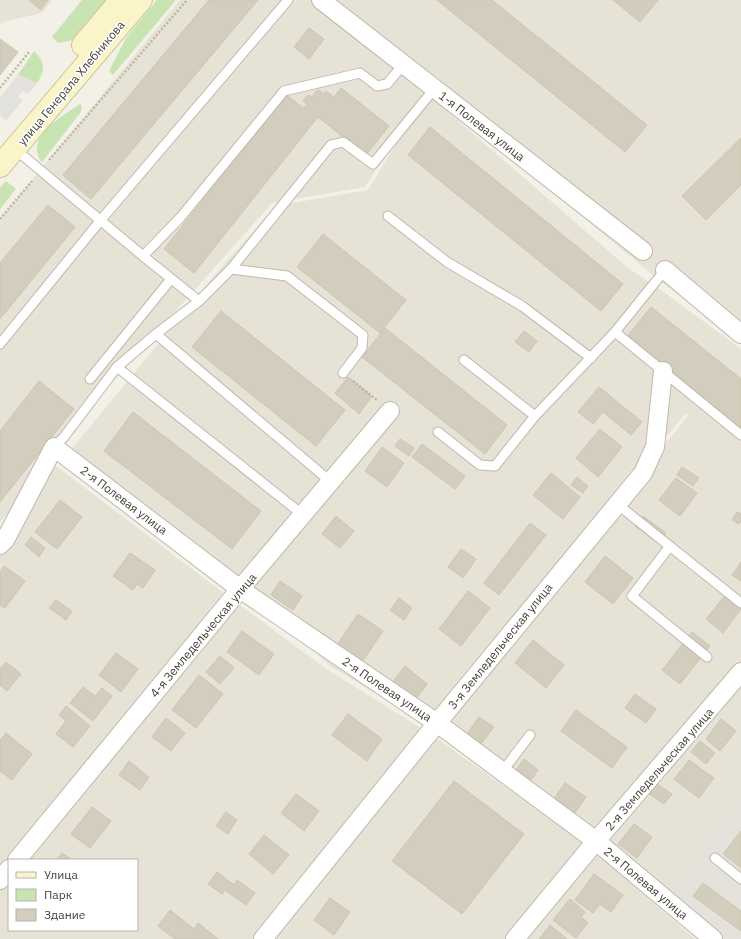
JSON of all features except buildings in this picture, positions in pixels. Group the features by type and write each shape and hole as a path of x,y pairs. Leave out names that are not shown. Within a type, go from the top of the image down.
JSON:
{"main road":[{"name":"улица Генерала Хлебникова","path":"77,65 121,0"},
{"name":"улица Генерала Хлебникова","path":"0,166 7,147 77,65 141,0"}],"street":[{"name":"1-я Полевая улица","path":"321,0 643,251"},
{"path":"665,270 741,334"},
{"name":"3-я Земледельческая улица","path":"263,939 437,723 643,472 655,447 663,371"},
{"name":"4-я Земледельческая улица","path":"18,859 240,589 390,411"},
{"path":"0,545 5,540 54,447"},
{"name":"2-я Полевая улица","path":"54,447 240,589 437,723 596,841 713,939"},
{"name":"2-я Земледельческая улица","path":"515,939 596,841 741,672"},
{"path":"0,880 8,871"}],"lane":[{"path":"0,344 100,221 288,0"},
{"path":"143,256 180,218 284,91 360,73 376,86 387,84 403,65"},
{"path":"54,447 64,437 117,367 156,334 199,301 231,269 331,145 343,142 373,164 434,89"},
{"path":"7,147 40,170 100,221 199,301"},
{"path":"388,216 447,262 522,306 591,358"},
{"path":"231,269 287,276 363,335 362,348 343,373"},
{"path":"438,432 480,465 495,466 535,416 615,332 665,270"},
{"path":"90,379 171,279"},
{"path":"615,332 741,435"},
{"path":"156,334 331,482"},
{"path":"464,360 535,416"},
{"path":"117,367 303,515"},
{"path":"617,504 741,603"},
{"path":"670,546 632,596 707,657"},
{"path":"502,772 530,735"},
{"path":"715,858 741,879"}],"path":[{"path":"0,219 40,170 187,0"},
{"path":"0,88 29,52"},
{"path":"343,373 390,411"}],"shaded area":[{"path":"0,0 52,0 42,13 3,22 0,26"},
{"path":"180,0 312,0 424,92 365,187 272,203 107,388 53,462 0,522 0,219"},
{"path":"321,0 741,0 741,341 659,280"},
{"path":"18,75 37,83 28,94 22,91 18,96 23,100 6,121 0,115 0,97"},
{"path":"427,94 628,268 654,285 741,349 741,669 594,846 431,728 688,416 687,413 427,725 330,666 242,583 70,451 219,270 275,206 368,190"},
{"path":"56,466 226,595 10,859 8,859 8,861 0,871 0,536"},
{"path":"230,598 328,670 424,730 350,828 252,939 0,939 0,878 8,868 8,931 138,931 138,859 15,859"},
{"path":"741,676 741,803 659,903 597,848"},
{"path":"428,732 592,849 514,939 258,939"},
{"path":"741,803 741,939 701,939 659,903"},
{"path":"595,852 695,939 520,939"}],"green space":[{"path":"82,0 107,0 75,38 58,43 52,37"},
{"path":"157,0 176,0 113,75 109,71 126,38"},
{"path":"34,51 41,59 43,67 42,74 37,83 18,75"},
{"path":"80,104 82,107 81,112 42,162 37,153 41,136 55,121"},
{"path":"6,181 16,189 0,209 0,188"}]}
